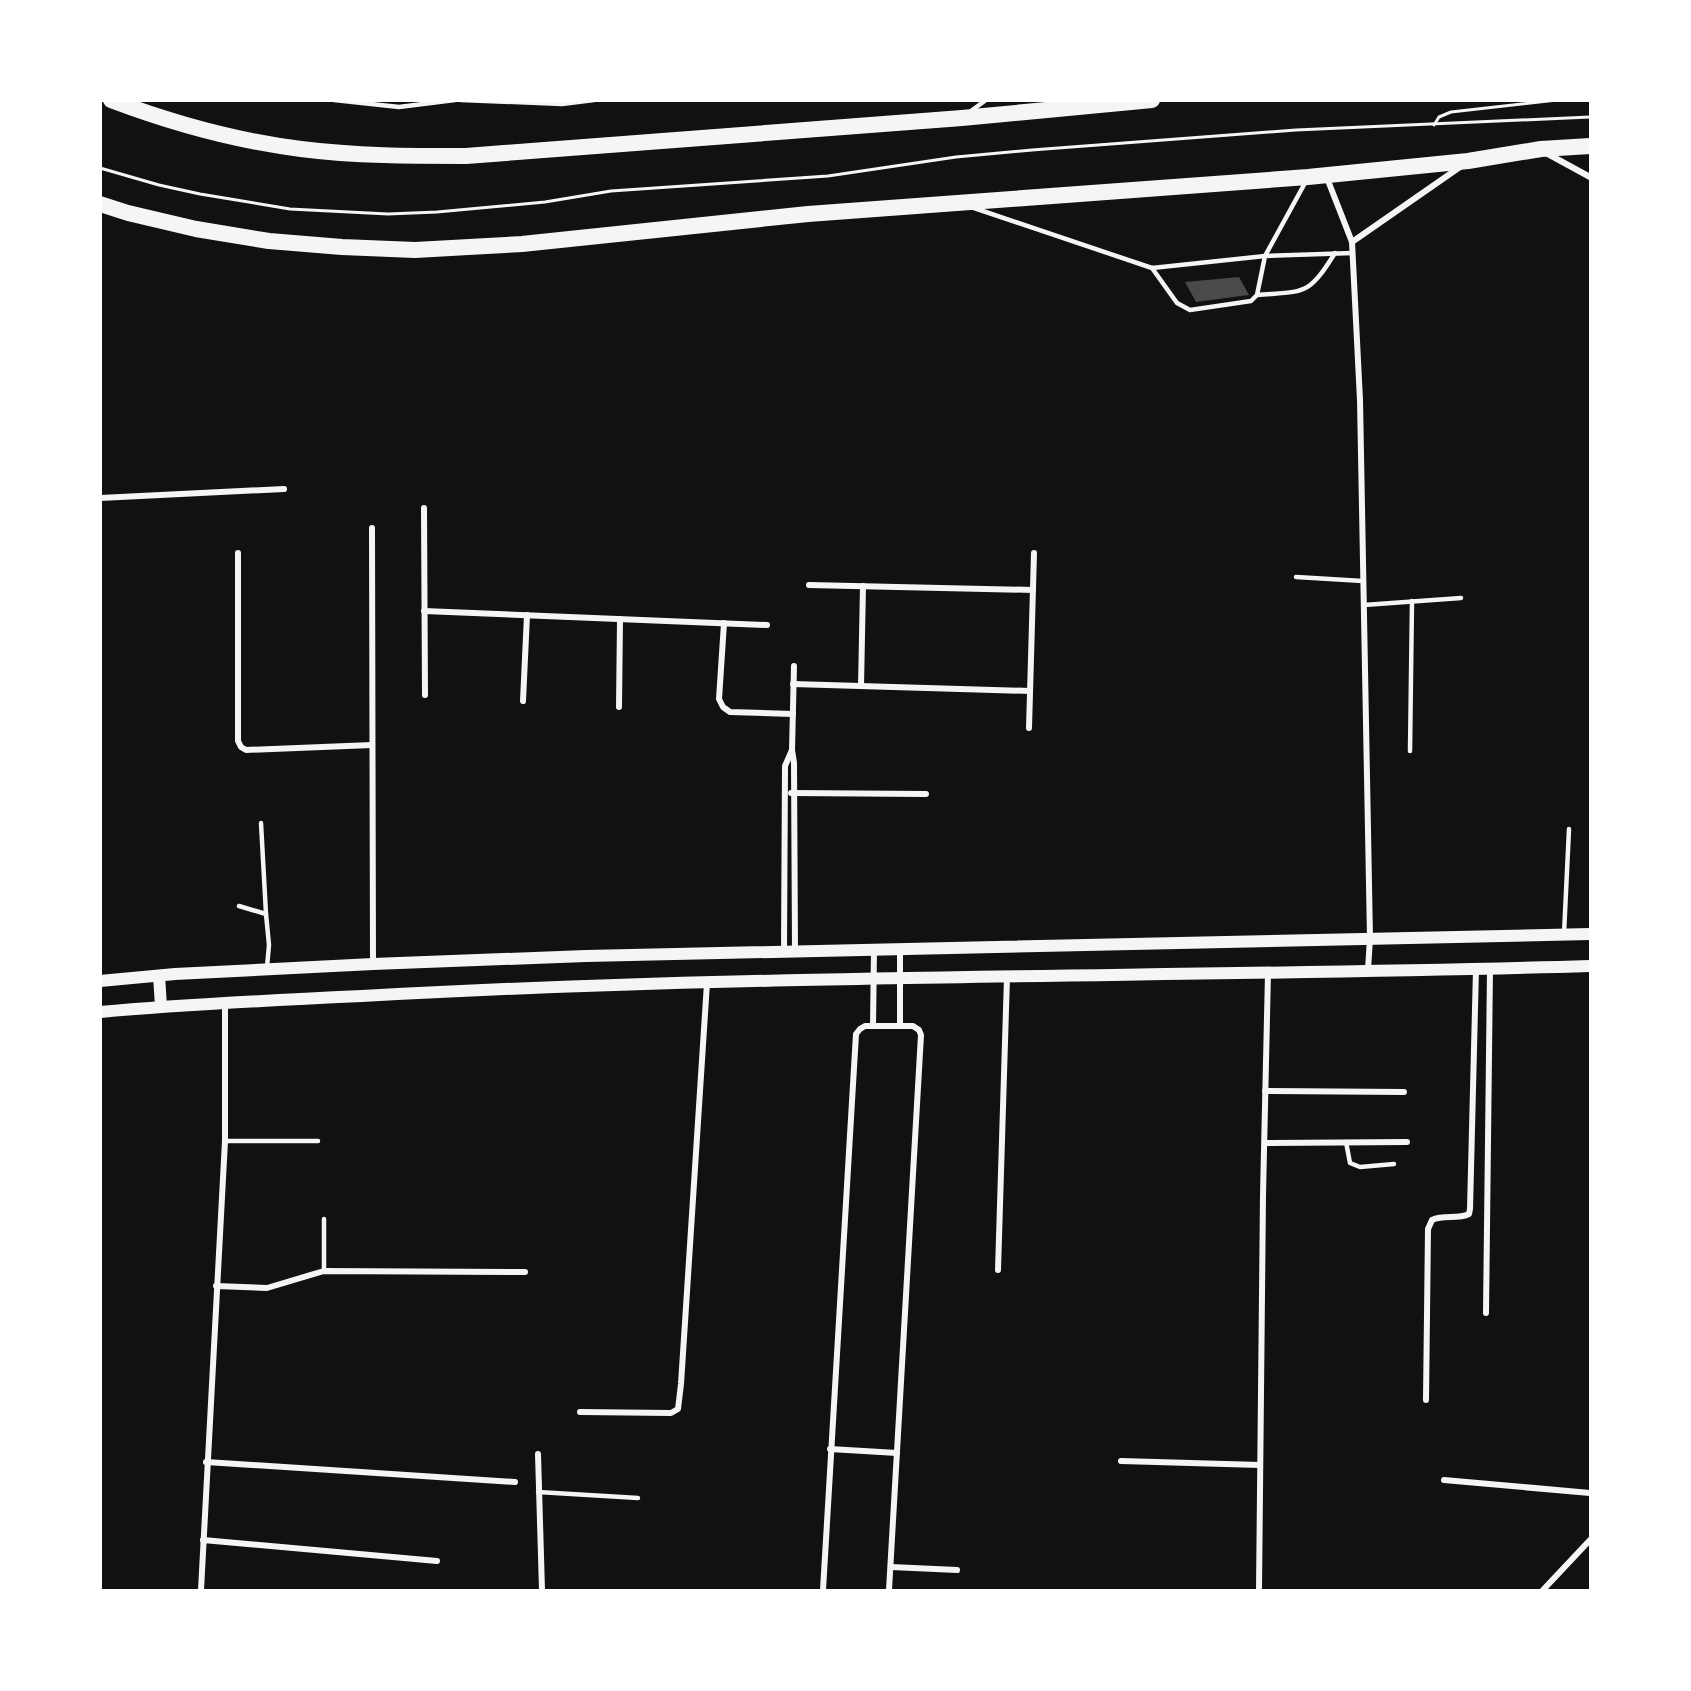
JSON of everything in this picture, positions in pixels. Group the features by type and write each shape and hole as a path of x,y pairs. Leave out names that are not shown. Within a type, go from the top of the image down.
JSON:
{"highway":[{"path":"111,100 228,136 301,149 393,156 466,156 536,152 962,118 1152,100"},
{"path":"100,204 196,229 269,241 415,250 522,244 808,214 1317,176 1468,161 1541,149 1590,146"}],"main road":[{"path":"100,981 373,964 789,951 1590,934"},
{"path":"100,1012 161,1006 474,990 707,982 1590,966"},
{"path":"159,976 161,1006"}],"street":[{"path":"1541,149 1590,177"},
{"path":"1352,242 1468,161"},
{"path":"1317,176 1352,242 1353,253 1360,400 1370,938 1368,970"},
{"path":"100,498 284,489"},
{"path":"424,508 425,694"},
{"path":"372,528 373,964"},
{"path":"238,553 238,741 241,747 246,750 372,745"},
{"path":"1029,728 1034,553"},
{"path":"809,585 1033,590"},
{"path":"861,686 864,586"},
{"path":"424,611 767,625"},
{"path":"523,701 527,615"},
{"path":"619,707 620,619"},
{"path":"724,623 719,699 723,707 730,712 793,714"},
{"path":"789,951 794,793 792,750 794,666"},
{"path":"793,684 1030,691"},
{"path":"789,951 785,765 792,750"},
{"path":"785,792 926,794"},
{"path":"900,949 900,1026"},
{"path":"873,1026 874,950"},
{"path":"1426,1400 1428,1229 1432,1220 1438,1217 1464,1216 1469,1214 1470,1209 1476,969"},
{"path":"1486,1313 1490,969"},
{"path":"1259,1590 1268,973"},
{"path":"998,1270 1007,977"},
{"path":"580,1412 671,1413 678,1408 707,982"},
{"path":"201,1590 206,1462 225,1141 225,1003"},
{"path":"823,1590 856,1034 865,1026 913,1026 919,1030 921,1035 890,1590"},
{"path":"1265,1091 1404,1092"},
{"path":"1264,1143 1407,1142"},
{"path":"216,1286 267,1288 324,1271 525,1272"},
{"path":"830,1449 897,1453"},
{"path":"538,1454 542,1590"},
{"path":"1122,1461 1260,1465"},
{"path":"206,1462 515,1482"},
{"path":"1444,1480 1590,1493"},
{"path":"203,1540 437,1561"},
{"path":"1543,1590 1590,1540"},
{"path":"891,1567 957,1570"}],"lane":[{"path":"334,100 399,107 455,100"},
{"path":"461,100 562,104 594,100"},
{"path":"962,118 986,100"},
{"path":"1152,268 1177,303 1190,310 1251,301 1257,295 1265,256 1317,176"},
{"path":"960,203 1152,268 1265,256 1353,253"},
{"path":"1257,295 1303,292 1319,278 1335,253"},
{"path":"1296,577 1363,581"},
{"path":"1364,605 1461,598"},
{"path":"1410,751 1412,601"},
{"path":"261,824 269,945 267,969"},
{"path":"1564,935 1569,829"},
{"path":"239,906 266,914"},
{"path":"225,1141 318,1141"},
{"path":"1346,1142 1350,1163 1360,1167 1394,1164"},
{"path":"324,1219 324,1271"},
{"path":"538,1492 638,1498"}],"path":[{"path":"1434,125 1445,113 1557,100"},
{"path":"100,168 159,185 241,202 339,212 418,213 545,202 642,188 828,176 956,157 1032,150 1296,130 1590,117"}],"building":[{"path":"1239,277 1249,295 1196,302 1185,282"}]}
